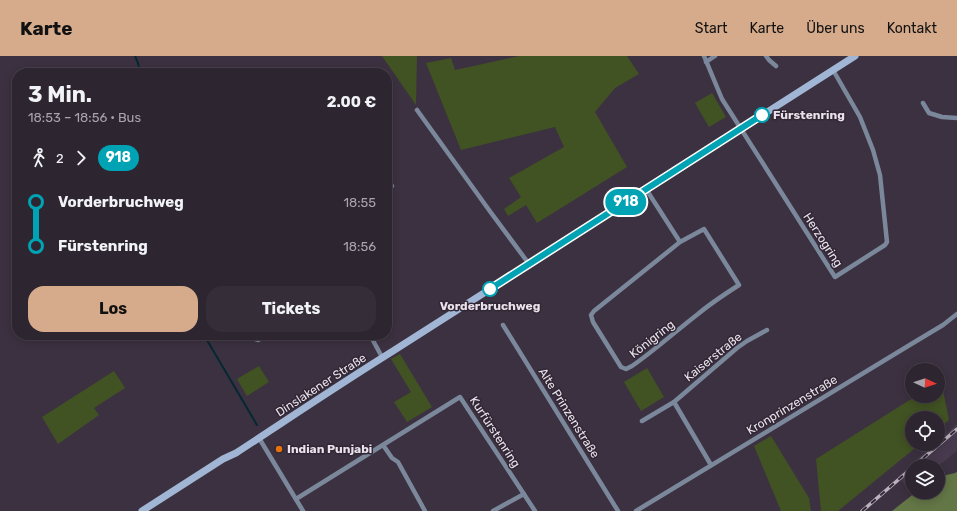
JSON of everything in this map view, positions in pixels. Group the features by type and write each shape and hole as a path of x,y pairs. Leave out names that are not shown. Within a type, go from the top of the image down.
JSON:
{"main road":[{"name":"Dinslakener Straße","path":"142,511 223,459 236,453 382,357 855,56"}],"street":[{"path":"704,56 722,99 740,129"},
{"path":"706,62 715,56"},
{"path":"766,56 776,66"},
{"name":"Herzogring","path":"740,129 835,277 885,245 887,242 880,175 873,150 860,117 834,70"},
{"path":"923,103 929,113 942,117 957,118"},
{"path":"417,110 529,264"},
{"path":"646,189 680,242"},
{"name":"Königring","path":"704,229 739,285 720,297 669,339 632,366 626,369 621,367 593,322 591,315 680,242 704,229"},
{"name":"Kronprinzenstraße","path":"636,511 913,344 943,325 957,314"},
{"name":"Alte Prinzenstraße","path":"503,326 618,511"},
{"name":"Kaiserstraße","path":"642,421 674,402 737,348 767,330"},
{"path":"373,340 382,357"},
{"name":"Kurfürstenring","path":"296,499 460,397 535,511"},
{"path":"674,402 711,465"},
{"path":"259,438 267,454 303,511"},
{"path":"383,445 392,458 398,462 425,511"},
{"path":"494,511 524,494"}],"shaded area":[{"path":"957,424 957,451 945,460 945,459 917,459 926,451 945,451 945,435"},
{"path":"905,470 905,485 898,476"}],"green space":[{"path":"382,56 417,56 416,105 392,70 392,68 390,68"},
{"path":"519,56 627,56 639,74 615,88 595,112 627,167 537,223 526,205 508,216 504,209 521,197 509,178 564,147 555,127 461,150 426,63 451,58 455,70"},
{"path":"712,93 726,117 709,127 695,103"},
{"path":"400,354 432,407 407,422 394,402 411,392 391,359"},
{"path":"259,366 269,382 247,396 237,379"},
{"path":"647,368 664,397 641,411 624,382"},
{"path":"114,371 125,388 94,408 99,415 58,444 42,417"},
{"path":"945,400 949,420 945,423 945,411 905,411 905,451 911,451 838,511 821,511 816,459 905,403 945,403"},
{"path":"771,436 809,498 811,511 781,511 754,446"},
{"path":"957,472 957,511 892,511 907,499 945,499 945,475"}],"waterway":[{"path":"135,56 139,68"},
{"path":"207,340 257,425"}],"railway":[{"path":"922,459 957,429"},
{"path":"862,511 905,474"}],"bus line":[{"name":"918","path":"490,289 762,115"}],"place":[{"name":"Fürstenring","path":"762,115"},
{"name":"Vorderbruchweg","path":"490,289"},
{"name":"Indian Punjabi","path":"279,449"}]}
